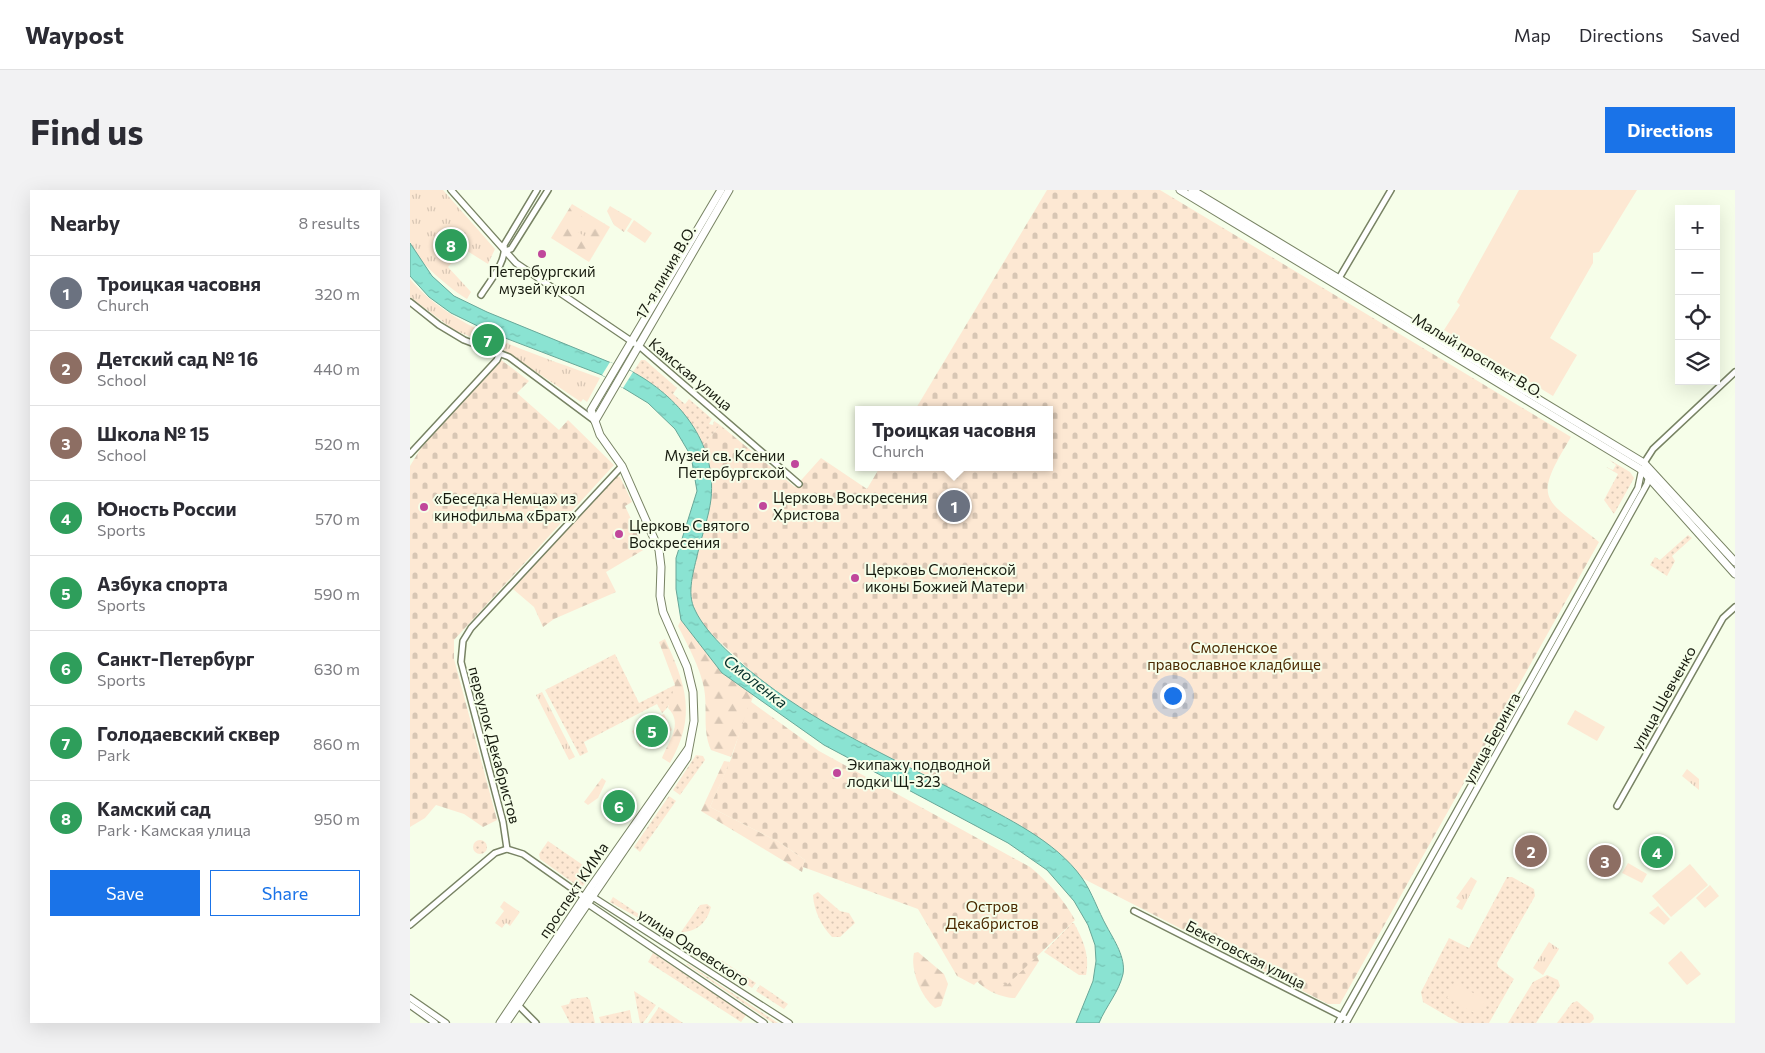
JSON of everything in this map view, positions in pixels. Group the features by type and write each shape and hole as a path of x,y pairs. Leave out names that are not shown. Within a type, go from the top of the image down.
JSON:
{"main road":[{"path":"622,466 600,435 591,415 592,404 635,343 721,190"},
{"name":"17-я линия В.О.","path":"595,421 626,369 635,343 729,190"},
{"name":"Малый проспект В.О.","path":"1180,190 1337,281"},
{"name":"Малый проспект В.О.","path":"1192,190 1337,281 1643,466 1735,562"},
{"name":"проспект КИМа","path":"506,1023 688,749 694,721 691,679 663,612 660,596 662,567 658,550 622,466"},
{"name":"Малый проспект В.О.","path":"1643,466 1649,477 1735,574"},
{"name":"проспект КИМа","path":"500,1023 588,899"}],"street":[{"name":"Камская улица","path":"451,190 516,263 635,343 799,484"},
{"path":"481,295 505,252 504,244 537,190"},
{"path":"505,252 512,249 548,190"},
{"path":"1337,281 1391,190"},
{"path":"410,302 439,325 458,336 500,353 514,361 595,421"},
{"path":"410,454 497,360 500,353"},
{"name":"улица Беринга","path":"1345,1020 1638,488 1641,482 1643,466 1652,451 1735,372"},
{"name":"переулок Декабристов","path":"507,849 503,822 461,662 462,642 487,610 622,466"},
{"name":"улица Беринга","path":"1338,1023 1345,1020 1649,477"},
{"name":"улица Шевченко","path":"1617,806 1722,618 1735,607"},
{"path":"410,925 495,853 507,849"},
{"name":"улица Одоевского","path":"507,849 522,854 764,1023"},
{"name":"улица Одоевского","path":"588,899 687,956 789,1023"},
{"name":"Бекетовская улица","path":"1134,911 1345,1020"},
{"path":"680,966 687,956"},
{"path":"410,998 446,1023"},
{"path":"410,1005 435,1023"},
{"path":"518,1005 536,1023"}],"green space":[{"path":"410,190 443,190 495,249 488,264 464,249 448,267 471,292 467,299 452,289 425,265 413,248 410,241"},
{"name":"Смоленское православное кладбище","path":"1047,190 1160,190 1571,437 1551,475 1548,487 1549,497 1555,506 1566,516 1599,542 1340,1004 1328,1004 1082,878 1053,851 1021,828 952,789 846,735 778,693 752,672 701,622 694,609 691,597 691,584 696,555 712,494 710,473 703,446 720,425 795,487 821,458 867,489 878,471 1053,471 1053,406 917,406"},
{"path":"1519,190 1637,190 1599,252 1593,253 1593,263 1550,338 1577,355 1553,396 1444,330 1460,305 1457,302"},
{"path":"572,204 610,227 589,262 551,238"},
{"path":"610,206 632,219 624,232 614,225 607,211"},
{"path":"579,215 594,225 586,237 571,228"},
{"path":"634,220 652,233 645,243 627,231"},
{"path":"410,279 428,297 472,327 524,350 600,378 587,402 583,399 581,402 505,351 454,330 410,297"},
{"path":"500,359 529,381 517,393 559,430 568,420 614,465 454,640 454,659 497,820 483,827 464,814 436,805 425,818 410,827 410,466 421,448"},
{"path":"641,360 645,360 677,388 673,394 685,404 689,399 712,419 709,424 713,425 714,421 720,425 703,446 689,422 674,403 656,387 633,372"},
{"path":"1608,459 1630,472 1634,478 1614,514 1604,500 1618,474 1606,467 1613,470 1616,465"},
{"path":"616,475 620,477 632,502 625,506 645,549 606,572 616,592 554,619 543,627 534,607 513,589"},
{"path":"1688,535 1692,538 1672,556 1675,561 1667,576 1650,565 1655,557 1660,560"},
{"path":"681,620 722,673 754,694 731,757 711,750 708,742 704,688 697,664 678,626"},
{"path":"665,639 678,671 686,701 684,730 670,763 662,758 675,727 673,714 668,708 675,685 659,642"},
{"path":"615,654 639,703 675,685 670,704 662,713 657,704 584,742 588,752 580,756 545,690"},
{"path":"542,692 575,757 569,760 536,695"},
{"name":"Остров Декабристов","path":"750,701 819,751 1030,867 1055,891 1075,920 1007,985 985,979 974,985 957,976 918,909 803,867 805,860 779,842 710,807 731,759"},
{"path":"1575,710 1605,727 1597,741 1567,724"},
{"path":"664,714 672,730 640,747 632,731"},
{"path":"696,755 703,756 705,760 680,795 673,790"},
{"path":"724,761 730,762 710,807 779,842 805,860 802,872 701,811"},
{"path":"1687,769 1699,779 1699,790 1682,776"},
{"path":"602,778 606,781 598,798 588,805 584,802"},
{"path":"669,796 676,801 640,852 634,847"},
{"path":"477,840 483,840 487,847 483,854 477,854 473,850 473,844"},
{"path":"548,841 593,872 583,886 579,887 540,859 539,854"},
{"path":"1628,863 1647,874 1642,883 1622,873"},
{"path":"1690,864 1708,885 1671,917 1652,896"},
{"path":"1471,877 1477,881 1462,910 1456,907 1460,901 1456,898"},
{"path":"1507,877 1512,877 1534,889 1535,896 1497,963 1498,967 1514,979 1489,1023 1459,1023 1423,1002 1421,992 1449,938 1469,948"},
{"path":"1710,885 1719,896 1705,908 1696,898"},
{"path":"818,892 840,911 849,913 855,923 840,937 832,937 819,918 813,895"},
{"path":"613,897 654,924 653,926 610,902"},
{"path":"504,901 520,912 510,926 506,923 502,928 495,923 504,911 500,907"},
{"path":"707,904 711,907 704,922 692,930 681,932 700,905"},
{"path":"1658,906 1670,919 1664,925 1649,913"},
{"path":"1074,923 1085,948 1087,961 1086,975 1079,975 1044,952"},
{"path":"1549,942 1559,949 1543,975 1533,968"},
{"path":"1681,951 1701,974 1687,985 1668,963"},
{"path":"918,952 944,974 948,984 941,1006 935,1008 930,1003 918,983 913,960 914,953"},
{"path":"653,953 746,1015 741,1022 648,962"},
{"path":"1036,953 1039,961 1015,998 994,993 976,980"},
{"path":"721,960 756,983 752,988 718,965"},
{"path":"686,964 688,964 778,1023 773,1023"},
{"path":"1547,975 1558,980 1560,986 1536,1023 1508,1023 1533,982"},
{"path":"1455,983 1486,1000 1478,1015 1447,998"},
{"path":"760,985 788,1004 784,1009 756,991"},
{"path":"634,991 656,1005 643,1023 640,1023"},
{"path":"587,997 590,1000 595,1023 570,1023 561,1006 569,1004 571,999"},
{"path":"1577,1001 1593,1015 1594,1019 1590,1023 1557,1023 1572,1003"},
{"path":"659,1007 683,1023 648,1023"},
{"path":"630,1010 632,1023 601,1023 599,1017"}],"water":[{"name":"Смоленка","path":"410,243 432,276 454,296 487,312 631,371 648,381 679,407 701,440 708,458 711,478 710,505 691,589 692,603 701,620 716,640 736,659 787,699 837,730 1029,831 1071,864 1089,889 1119,949 1123,962 1121,981 1099,1023 1076,1023 1093,981 1096,961 1095,945 1088,925 1074,901 1047,870 1008,843 824,745 722,673 681,620 676,589 676,558 697,491 691,456 675,429 648,403 602,375 492,333 451,313 429,297 410,276"}],"pier":[{"path":"610,362 633,372 623,388 602,375"}],"place":[{"name":"Камский сад","path":"451,245"},
{"name":"Петербургский музей кукол","path":"542,254"},
{"name":"Голодаевский сквер","path":"488,340"},
{"name":"Музей св. Ксении Петербургской","path":"795,464"},
{"name":"Церковь Воскресения Христова","path":"763,506"},
{"name":"Троицкая часовня","path":"954,506"},
{"name":"«Беседка Немца» из кинофильма «Брат»","path":"424,507"},
{"name":"Церковь Святого Воскресения","path":"619,534"},
{"name":"Церковь Смоленской иконы Божией Матери","path":"855,578"},
{"name":"Азбука спорта","path":"652,731"},
{"name":"Экипажу подводной лодки Щ-323","path":"837,773"},
{"name":"Санкт-Петербург","path":"619,806"},
{"name":"Детский сад № 16","path":"1531,851"},
{"name":"Юность России","path":"1657,852"},
{"name":"Школа № 15","path":"1605,861"}]}
